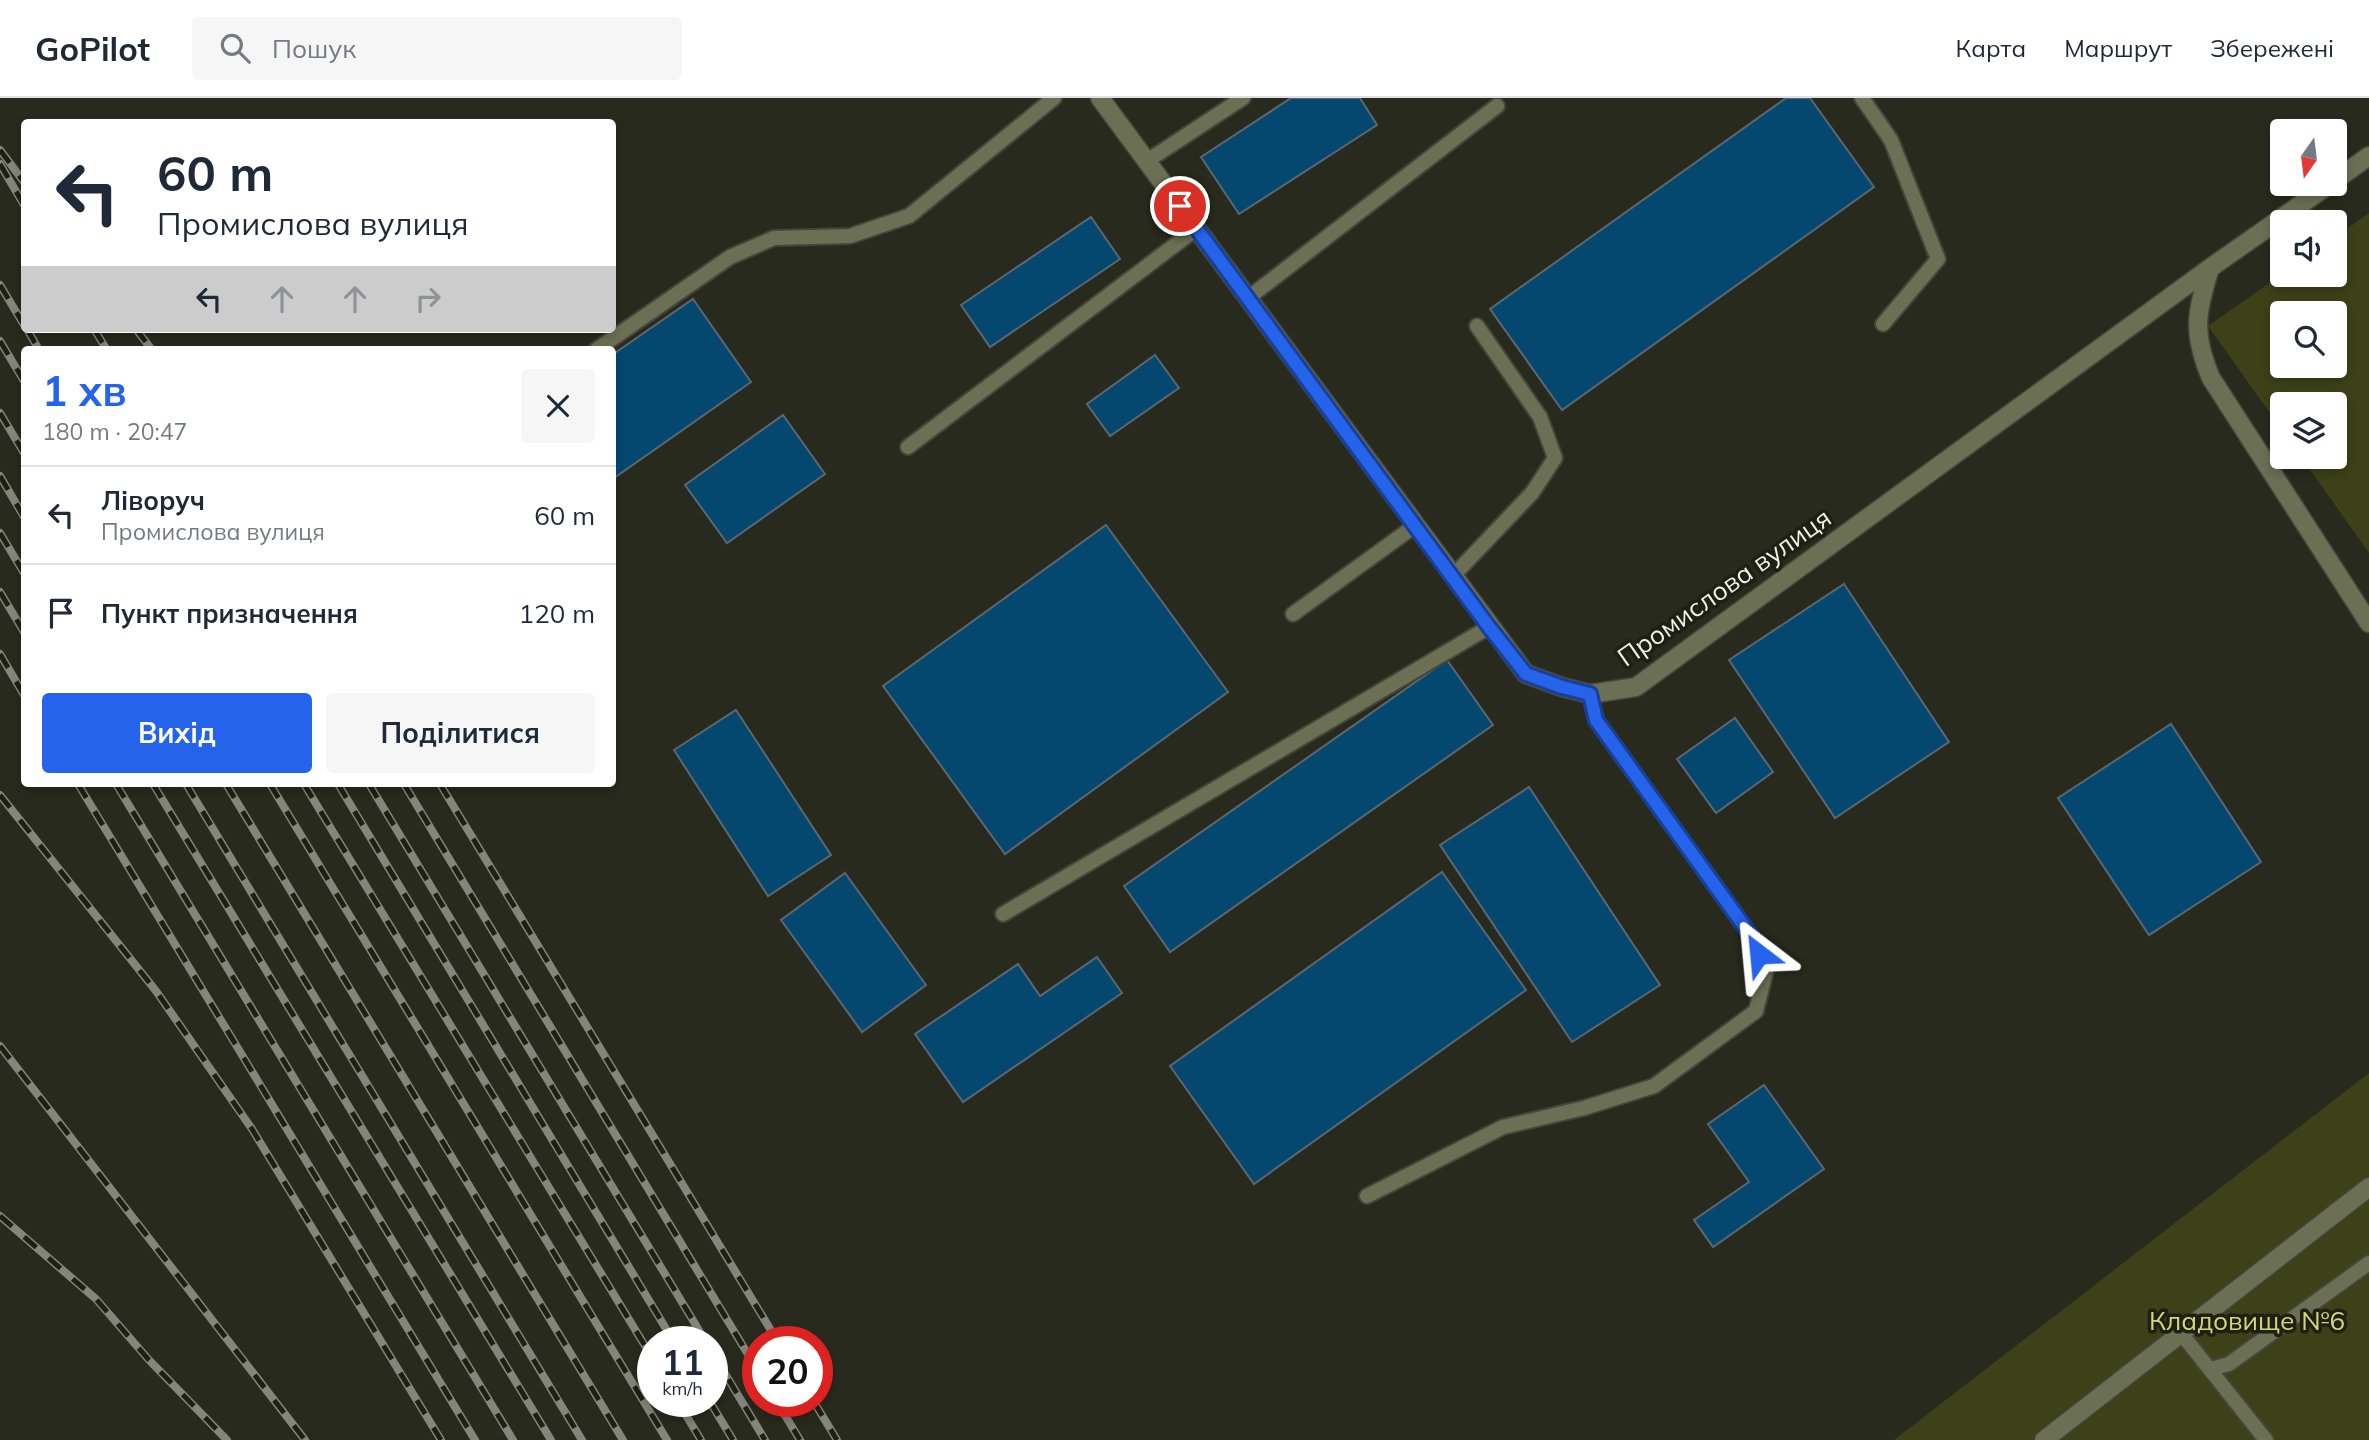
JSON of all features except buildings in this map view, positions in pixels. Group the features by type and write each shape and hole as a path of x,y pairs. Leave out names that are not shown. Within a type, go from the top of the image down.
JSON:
{"street":[{"name":"Промислова вулиця","path":"1100,98 1526,674 1590,694 1636,687 2210,268 2313,196"},
{"path":"2347,171 2369,156"},
{"path":"2210,268 2199,303 2196,332 2211,378 2369,623"},
{"path":"2044,1440 2369,1187"}],"lane":[{"path":"603,346 730,257 774,239 850,236 909,216 1054,98"},
{"path":"1147,162 1243,98"},
{"path":"1862,98 1891,140 1938,259 1883,324"},
{"path":"1248,298 1497,106"},
{"path":"908,447 1196,229"},
{"path":"1453,576 1532,493 1555,458 1540,417 1478,326"},
{"path":"1293,614 1416,525"},
{"path":"1003,914 1489,627"},
{"path":"1367,1196 1503,1127 1584,1108 1654,1086 1756,1012 1766,971 1752,937 1596,720 1590,694"},
{"path":"2210,1369 2239,1358 2369,1263"},
{"path":"2180,1332 2266,1440"}],"green space":[{"path":"2369,213 2369,553 2310,469 2347,469 2347,392 2270,392 2270,413 2208,326 2270,282 2270,287 2347,287 2347,229"},
{"name":"Кладовище №6","path":"2369,1073 2369,1440 1894,1440"}],"railway":[{"path":"0,150 21,178"},
{"path":"0,164 21,200"},
{"path":"0,285 21,320"},
{"path":"29,333 37,346"},
{"path":"96,333 105,346"},
{"path":"139,333 149,346"},
{"path":"0,341 21,376"},
{"path":"0,413 21,448"},
{"path":"0,476 21,512"},
{"path":"0,533 21,568"},
{"path":"0,592 21,627"},
{"path":"0,654 21,690"},
{"path":"80,787 475,1440"},
{"path":"118,787 513,1440"},
{"path":"155,787 551,1440"},
{"path":"188,787 582,1440"},
{"path":"228,787 623,1440"},
{"path":"272,787 667,1440"},
{"path":"306,787 637,1333"},
{"path":"340,787 664,1326"},
{"path":"371,787 696,1326"},
{"path":"406,787 742,1344"},
{"path":"442,787 768,1326"},
{"path":"0,795 156,991 252,1129 441,1440"},
{"path":"0,1046 305,1440"},
{"path":"0,1216 96,1299 149,1360 227,1440"},
{"path":"728,1379 765,1440"},
{"path":"687,1417 701,1440"},
{"path":"719,1417 733,1440"},
{"path":"786,1417 800,1440"},
{"path":"823,1417 837,1440"}],"route":[{"path":"1180,206 1526,674 1590,694 1596,720 1752,937 1759,954"}]}
